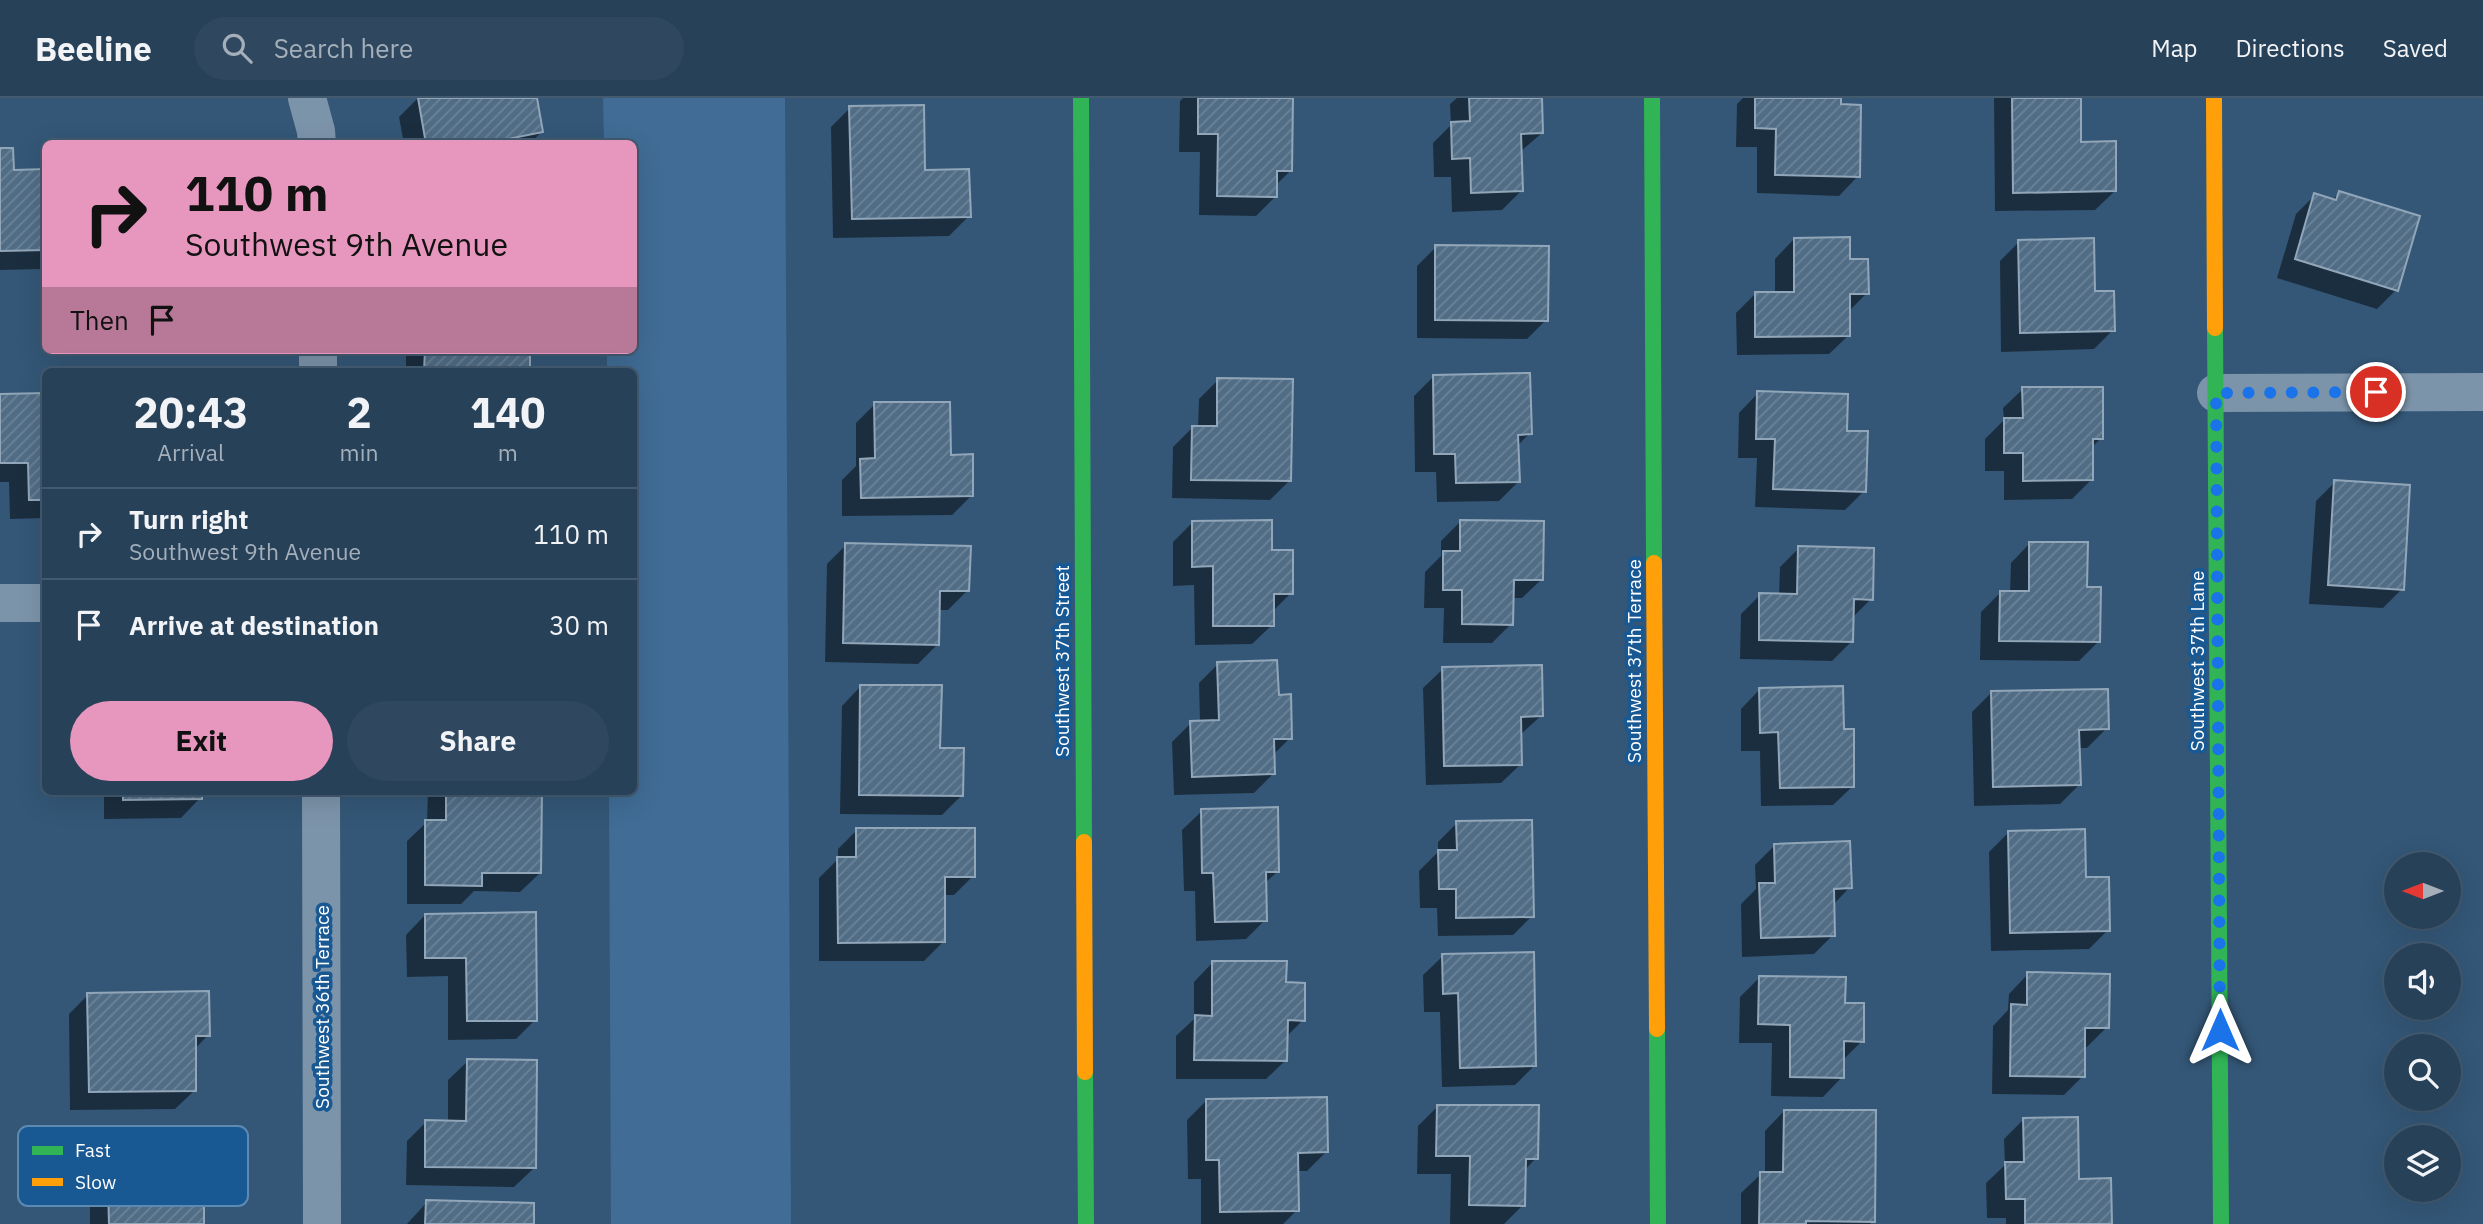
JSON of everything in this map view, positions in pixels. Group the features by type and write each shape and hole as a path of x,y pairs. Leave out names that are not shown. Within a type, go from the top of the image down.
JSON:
{"street":[{"path":"307,98 317,140"},
{"name":"Southwest 37th Street","path":"1081,98 1086,1224"},
{"name":"Southwest 37th Terrace","path":"1652,98 1658,1224"},
{"name":"Southwest 37th Lane","path":"2214,98 2221,1224"},
{"path":"2216,393 2483,392"},
{"path":"0,604 42,603"},
{"name":"Southwest 36th Terrace","path":"321,795 323,1224"}],"water":[{"path":"603,98 785,98 791,1224 611,1224 609,795 637,795 637,368 607,368 607,354 637,354 637,140 604,140"}],"building":[{"path":"418,98 537,98 543,132 503,140 425,140"},
{"path":"1198,98 1293,98 1292,171 1277,171 1277,197 1217,196 1218,134 1198,134"},
{"path":"1469,98 1542,98 1543,133 1521,134 1523,191 1471,193 1470,158 1452,159 1451,122 1470,121"},
{"path":"1755,98 1841,98 1841,104 1861,105 1860,177 1775,175 1776,129 1755,128"},
{"path":"2012,98 2081,98 2081,142 2116,141 2116,191 2013,193"},
{"path":"924,105 925,170 969,169 971,217 852,219 849,106"},
{"path":"0,148 13,148 14,170 42,169 42,250 0,251"},
{"path":"2339,191 2420,216 2398,291 2295,259 2314,193 2336,200"},
{"path":"1850,237 1850,259 1868,259 1869,294 1850,294 1850,336 1755,337 1755,292 1794,292 1794,238"},
{"path":"2094,238 2095,291 2114,291 2115,331 2020,333 2018,240"},
{"path":"1435,245 1549,246 1548,321 1435,320"},
{"path":"425,354 530,354 530,368 424,368"},
{"path":"1530,373 1532,434 1518,435 1520,482 1456,483 1455,454 1434,454 1433,375"},
{"path":"1217,378 1293,379 1291,481 1191,480 1192,426 1217,426"},
{"path":"2022,387 2103,387 2103,439 2093,439 2093,480 2023,481 2023,453 2004,453 2004,418 2023,418"},
{"path":"1757,391 1848,394 1847,431 1868,431 1866,492 1773,489 1775,439 1756,439"},
{"path":"42,393 42,500 29,500 28,463 0,463 0,394"},
{"path":"874,402 950,402 951,455 973,454 973,496 861,498 860,459 875,458"},
{"path":"2334,480 2410,485 2404,590 2328,585"},
{"path":"1272,520 1272,550 1293,550 1293,594 1274,594 1274,626 1213,626 1213,566 1192,567 1192,521"},
{"path":"1460,520 1544,521 1543,580 1514,580 1513,625 1462,624 1462,590 1443,590 1443,551 1460,551"},
{"path":"2029,542 2088,542 2087,587 2101,587 2100,642 1999,641 2000,591 2029,591"},
{"path":"845,543 971,546 969,591 940,591 939,645 843,643"},
{"path":"1798,546 1874,548 1873,600 1854,599 1853,642 1759,640 1759,593 1797,594"},
{"path":"1277,660 1279,695 1291,694 1292,739 1274,739 1275,774 1192,777 1190,721 1219,720 1217,662"},
{"path":"1542,665 1543,716 1521,717 1522,765 1444,766 1442,667"},
{"path":"860,685 942,685 940,748 964,748 963,796 859,795"},
{"path":"1843,686 1844,729 1854,729 1854,787 1780,788 1778,732 1760,733 1759,688"},
{"path":"2108,689 2109,729 2079,730 2081,785 1993,787 1991,691"},
{"path":"123,795 202,795 202,799 123,800"},
{"path":"446,795 542,795 541,873 482,873 482,886 425,885 425,820 446,820"},
{"path":"1278,807 1279,872 1266,872 1267,921 1215,922 1213,873 1202,873 1201,809"},
{"path":"1532,820 1534,917 1456,918 1456,889 1439,889 1438,850 1457,850 1456,821"},
{"path":"856,828 975,828 975,877 945,877 945,942 838,943 837,857 856,857"},
{"path":"2085,829 2086,877 2109,877 2110,931 2010,933 2008,831"},
{"path":"1850,841 1852,888 1834,889 1835,936 1761,938 1759,883 1775,883 1774,844"},
{"path":"536,912 537,1021 467,1021 466,958 425,958 425,914"},
{"path":"1534,952 1536,1066 1460,1068 1458,993 1443,994 1442,954"},
{"path":"1212,961 1287,961 1286,982 1305,983 1305,1021 1288,1020 1287,1061 1194,1060 1195,1015 1212,1016"},
{"path":"2027,972 2110,974 2109,1028 2085,1028 2085,1077 2010,1076 2011,1004 2027,1005"},
{"path":"1759,976 1846,977 1845,1003 1864,1003 1864,1042 1844,1041 1844,1078 1790,1077 1790,1025 1758,1024"},
{"path":"209,991 210,1036 196,1036 196,1091 89,1092 87,993"},
{"path":"467,1059 537,1060 536,1168 425,1167 425,1120 466,1121"},
{"path":"1327,1097 1328,1152 1298,1153 1299,1211 1220,1212 1219,1160 1206,1160 1206,1099"},
{"path":"1437,1105 1539,1105 1538,1159 1526,1159 1525,1206 1469,1205 1470,1156 1436,1156"},
{"path":"1784,1110 1876,1110 1875,1222 1806,1221 1806,1224 1759,1224 1760,1172 1783,1172"},
{"path":"2078,1117 2079,1179 2111,1178 2112,1224 2025,1224 2025,1199 2006,1199 2005,1162 2024,1162 2023,1118"},
{"path":"426,1200 534,1203 534,1224 425,1224"},
{"path":"109,1206 204,1206 204,1224 109,1224"}],"traffic: fast":[{"path":"1081,98 1084,842"},
{"path":"1652,98 1654,563"},
{"path":"2215,328 2221,1224"},
{"path":"1657,1029 1658,1224"},
{"path":"1085,1072 1086,1224"}],"traffic: slow":[{"path":"2214,98 2215,328"},
{"path":"1654,563 1657,1029"},
{"path":"1084,842 1085,1072"}],"route":[{"path":"2220,1030 2216,393 2376,392"}]}
